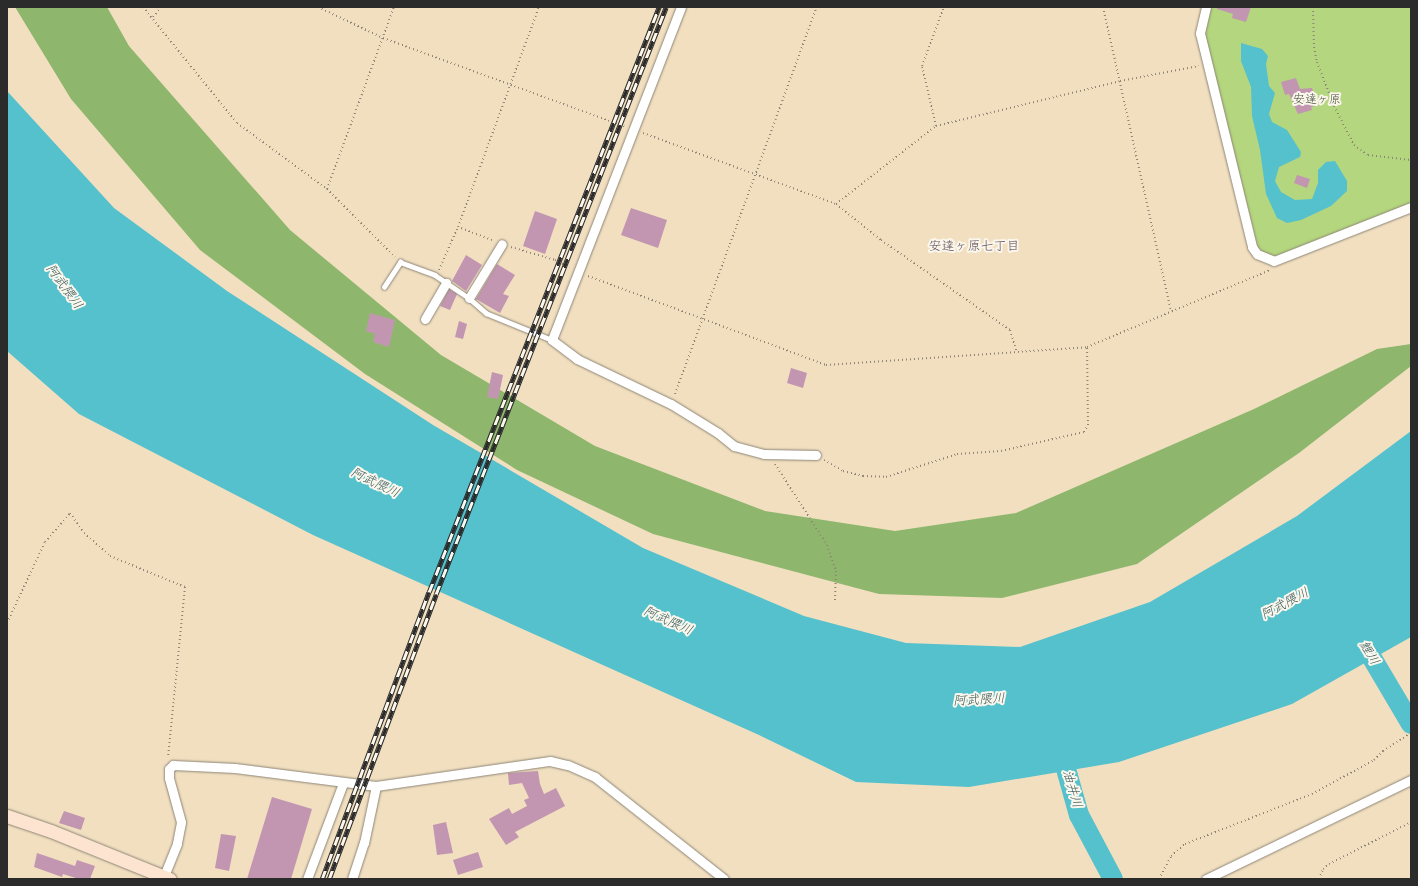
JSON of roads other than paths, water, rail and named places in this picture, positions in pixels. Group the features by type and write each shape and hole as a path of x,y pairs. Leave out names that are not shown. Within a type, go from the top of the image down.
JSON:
{"street":[{"path":"681,7 552,340 577,359 671,404 718,432 734,446 768,454 816,455"},
{"path":"1206,7 1200,33 1252,247 1257,254 1274,261 1411,207"},
{"path":"469,298 502,244"},
{"path":"425,319 446,283"},
{"path":"7,816 51,831 167,877 177,843 181,822 169,778 169,769 173,766 235,768 343,783 376,786 550,761 568,765 595,777 724,879"},
{"path":"1206,879 1411,780"},
{"path":"307,879 343,783"},
{"path":"352,879 364,843 376,786"}],"lane":[{"path":"384,287 400,262 437,277 469,298 486,312 552,340"}],"water":[{"path":"1241,43 1262,49 1268,56 1266,64 1269,86 1275,93 1269,114 1272,122 1287,130 1301,152 1300,157 1279,167 1275,181 1281,192 1295,200 1312,199 1318,183 1318,170 1326,162 1335,161 1347,181 1347,191 1331,206 1301,220 1287,223 1277,218 1266,194 1260,150 1252,116 1251,87 1241,61"},
{"name":"阿武隈川","path":"7,91 114,208 227,291 433,425 643,548 804,616 906,643 1020,647 1150,602 1297,516 1411,431 1411,637 1292,704 1119,762 969,787 856,782 759,735 313,535 79,414 7,351"}],"waterway":[{"name":"鯉川","path":"1359,636 1411,724"},
{"name":"油井川","path":"1059,744 1079,815 1113,879"}],"railway":[{"path":"322,879 429,592 659,7"},
{"path":"329,879 436,594 666,7"}],"district":[{"name":"安達ヶ原七丁目","path":"974,246"}],"park label":[{"name":"安達ヶ原","path":"1317,100"}]}
